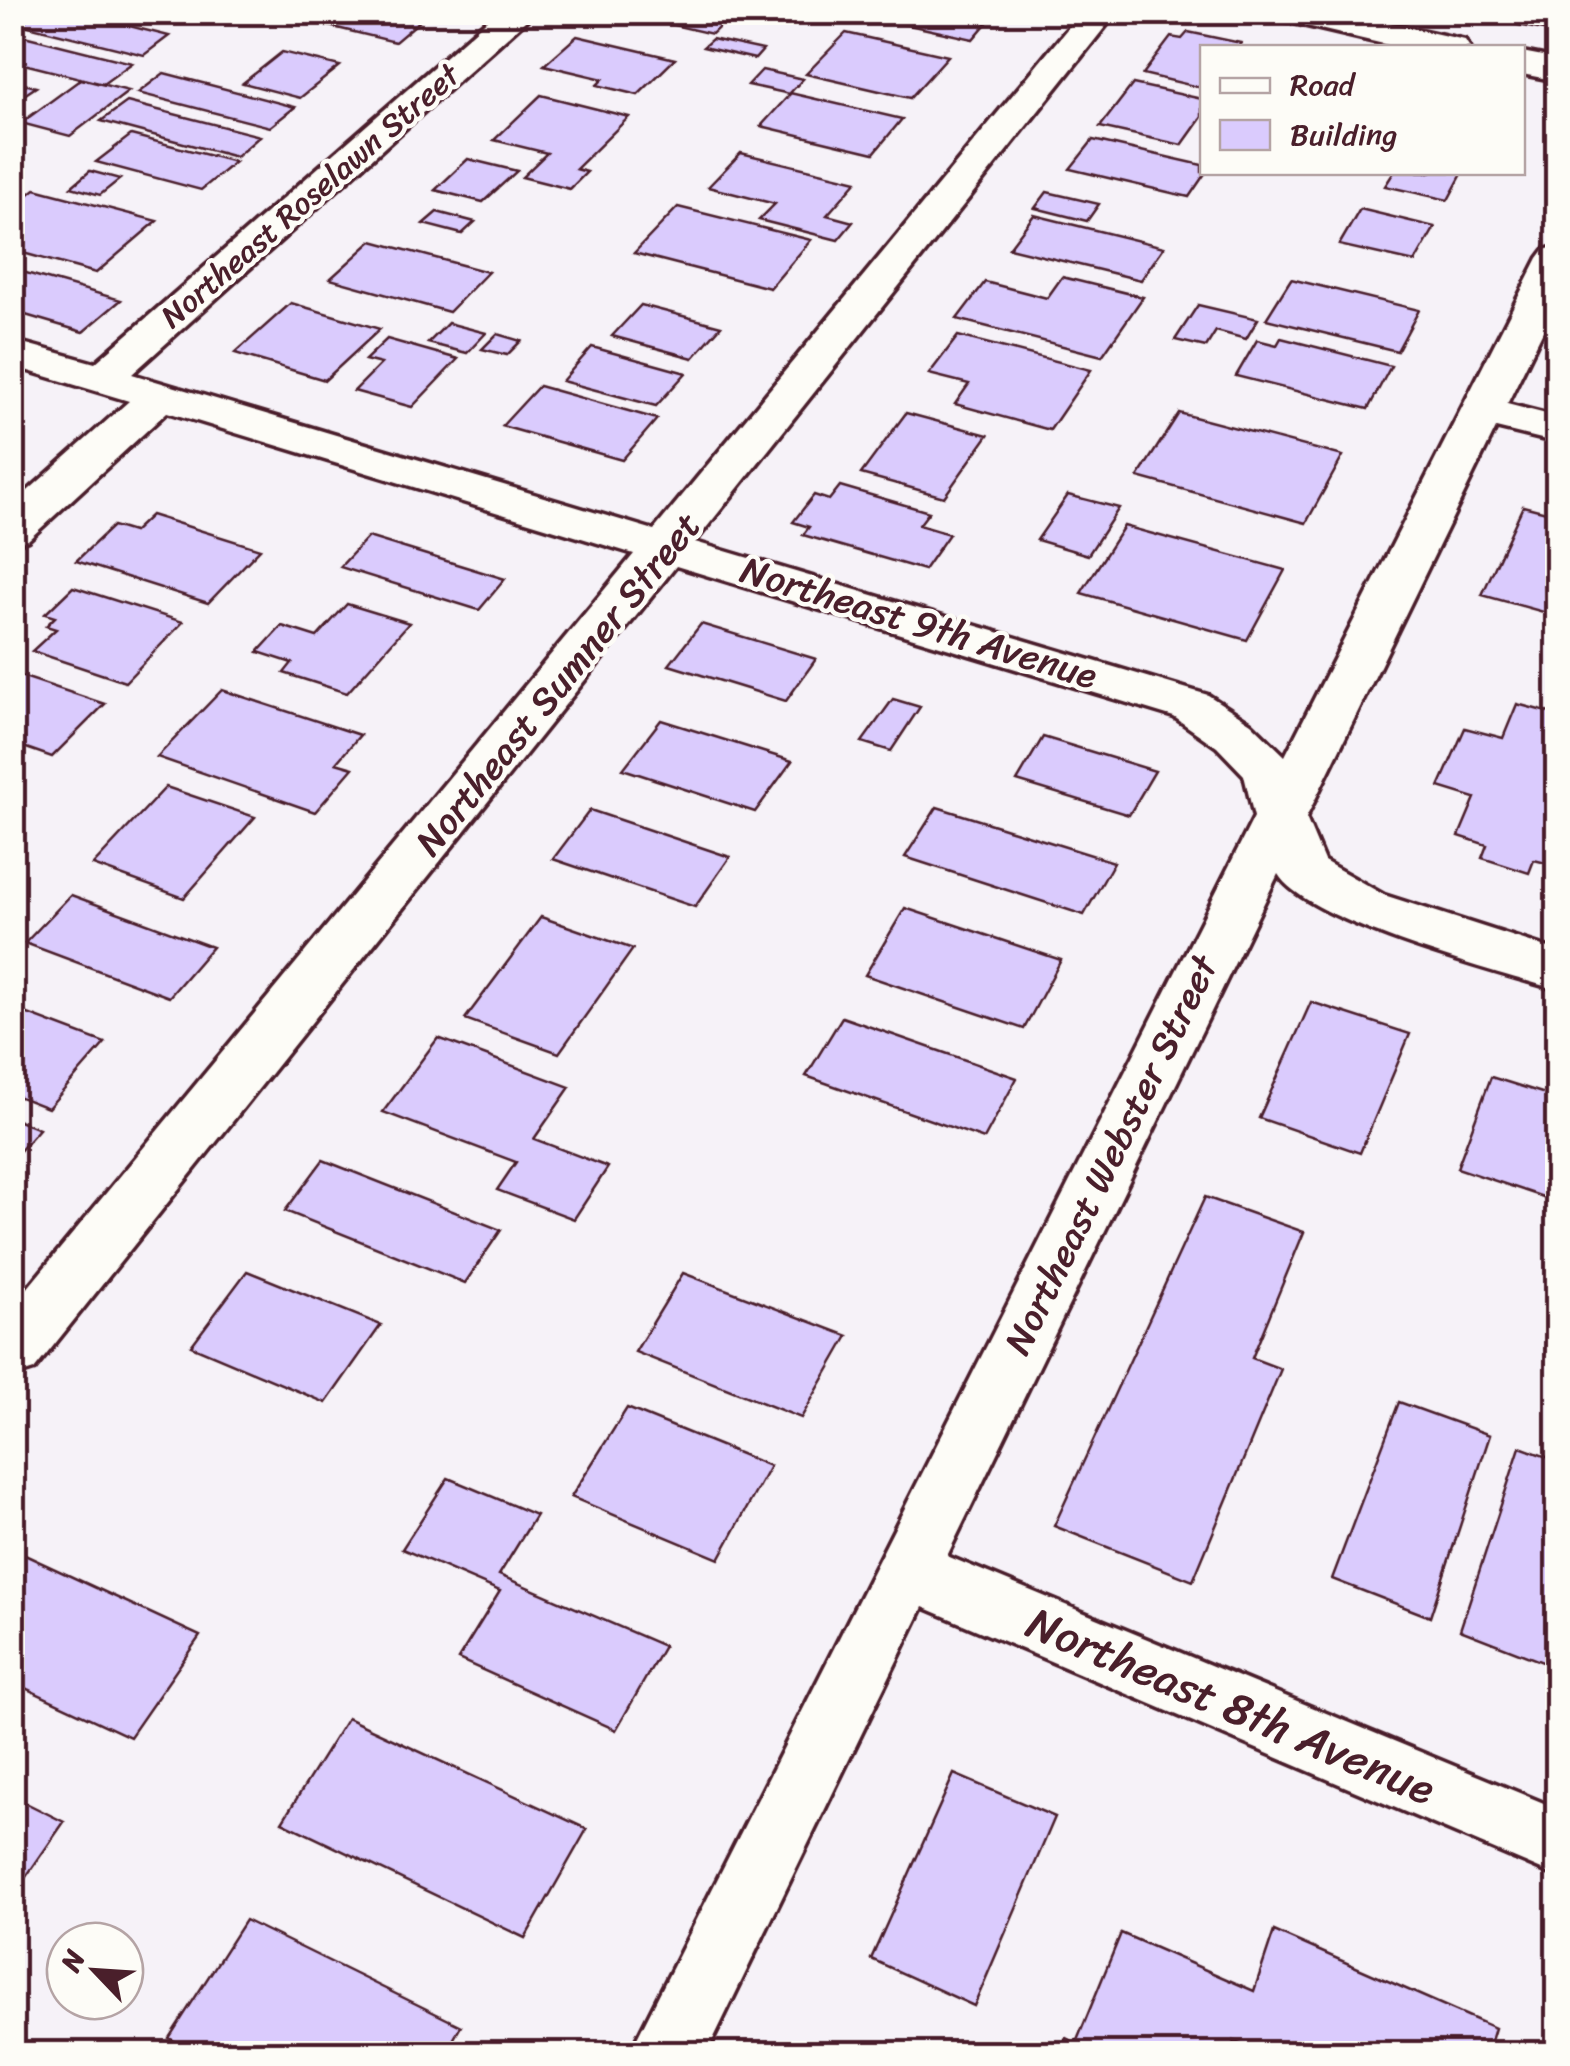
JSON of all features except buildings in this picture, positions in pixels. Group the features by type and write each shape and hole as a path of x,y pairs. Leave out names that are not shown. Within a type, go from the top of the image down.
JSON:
{"street":[{"name":"Northeast Roselawn Street","path":"102,380 518,12"},
{"name":"Northeast Sumner Street","path":"12,1352 1100,12"},
{"path":"1289,12 1438,45"},
{"path":"1525,63 1558,70"},
{"name":"Northeast Webster Street","path":"666,2054 1558,258"},
{"name":"Northeast 9th Avenue","path":"12,352 1191,706 1234,735 1268,769 1279,815 1303,872 1365,908 1558,971"},
{"path":"12,530 159,397"},
{"path":"1481,410 1558,430"},
{"name":"Northeast 8th Avenue","path":"905,1569 1558,1843"}]}
